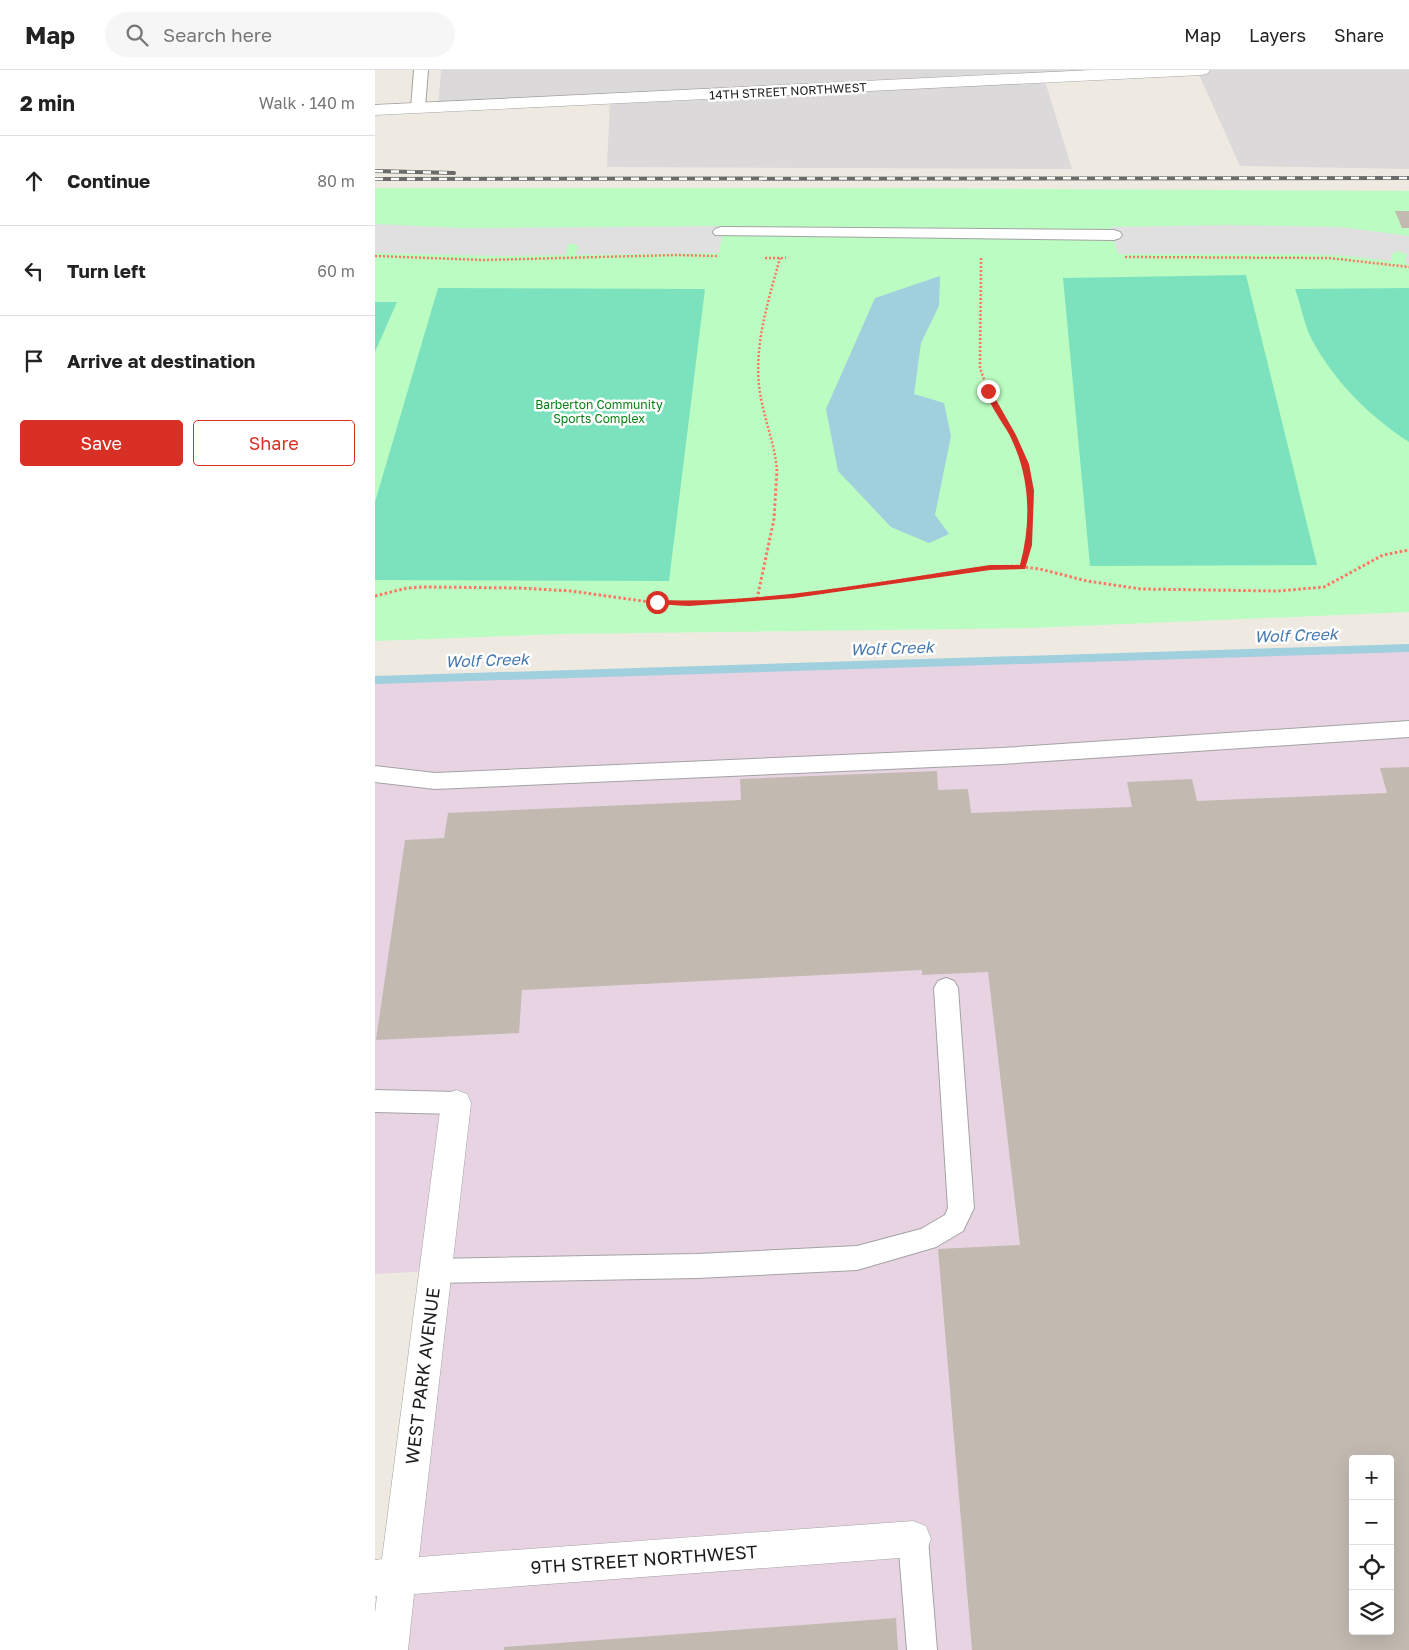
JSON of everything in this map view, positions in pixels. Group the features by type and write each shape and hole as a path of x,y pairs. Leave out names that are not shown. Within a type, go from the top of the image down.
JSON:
{"street":[{"name":"14TH STREET NORTHWEST","path":"375,110 1201,70"},
{"name":"WEST PARK AVENUE","path":"389,1650 386,1577 435,1271 456,1103"},
{"name":"9TH STREET NORTHWEST","path":"386,1577 506,1570 913,1539"}],"lane":[{"path":"418,108 421,70"},
{"path":"721,232 1114,235"},
{"path":"375,774 435,781 1002,756 1409,729"},
{"path":"435,1271 688,1266 857,1258 927,1239 954,1223 961,1208 946,988"},
{"path":"375,1101 456,1103"},
{"path":"913,1539 922,1650"}],"path":[{"path":"757,599 775,510 777,471 769,424 760,392 758,357 763,322 780,258"},
{"path":"981,258 980,368 988,391 1013,435 1026,464 1031,491 1029,545 1023,567"},
{"path":"375,596 407,588 424,587 519,588 571,591 673,603 794,596 990,567 1040,569 1087,581 1141,589 1279,591 1323,587 1383,555 1409,550"}],"shaded area":[{"path":"441,70 1164,70 1044,78 1072,169 607,167 610,99 438,107"},
{"path":"1197,70 1409,70 1409,169 1240,166"},
{"path":"375,224 464,228 724,226 719,253 576,255 578,246 573,243 568,245 566,255 502,256 375,253"},
{"path":"1227,225 1342,227 1409,236 1409,264 1405,263 1407,254 1396,251 1392,255 1392,261 1309,254 1118,254 1110,227"},
{"path":"1409,648 1409,1650 389,1650 434,1271 375,1274 375,680"}],"green space":[{"name":"Barberton Community Sports Complex","path":"375,188 1409,191 1409,612 1031,628 562,634 375,641"},
{"path":"1246,275 1317,565 1090,566 1063,278"},
{"path":"438,288 705,289 669,581 375,580 375,502"},
{"path":"1409,288 1409,442 1380,421 1354,397 1331,370 1309,334 1295,289"},
{"path":"375,302 397,302 375,352"}],"water":[{"path":"940,276 939,306 921,343 914,394 944,403 951,436 935,515 949,534 929,543 891,527 838,471 826,409 875,298"}],"building":[{"path":"1395,211 1409,211 1409,228 1402,228"},
{"path":"1409,767 1409,1650 972,1650 938,1249 1020,1245 988,972 922,975 922,970 522,990 519,1033 376,1040 405,840 444,838 448,813 741,800 740,779 937,771 938,790 968,789 971,813 1132,807 1127,782 1192,779 1197,801 1387,793 1380,768"},
{"path":"896,1618 898,1650 504,1650 504,1647"}],"waterway":[{"name":"Wolf Creek","path":"375,680 1409,648"}],"railway":[{"path":"375,171 454,173"},
{"path":"375,179 1409,178"}],"route":[{"path":"657,602 689,604 794,596 990,567 1023,567 1029,545 1031,491 1026,464 1013,435 988,391"}]}
